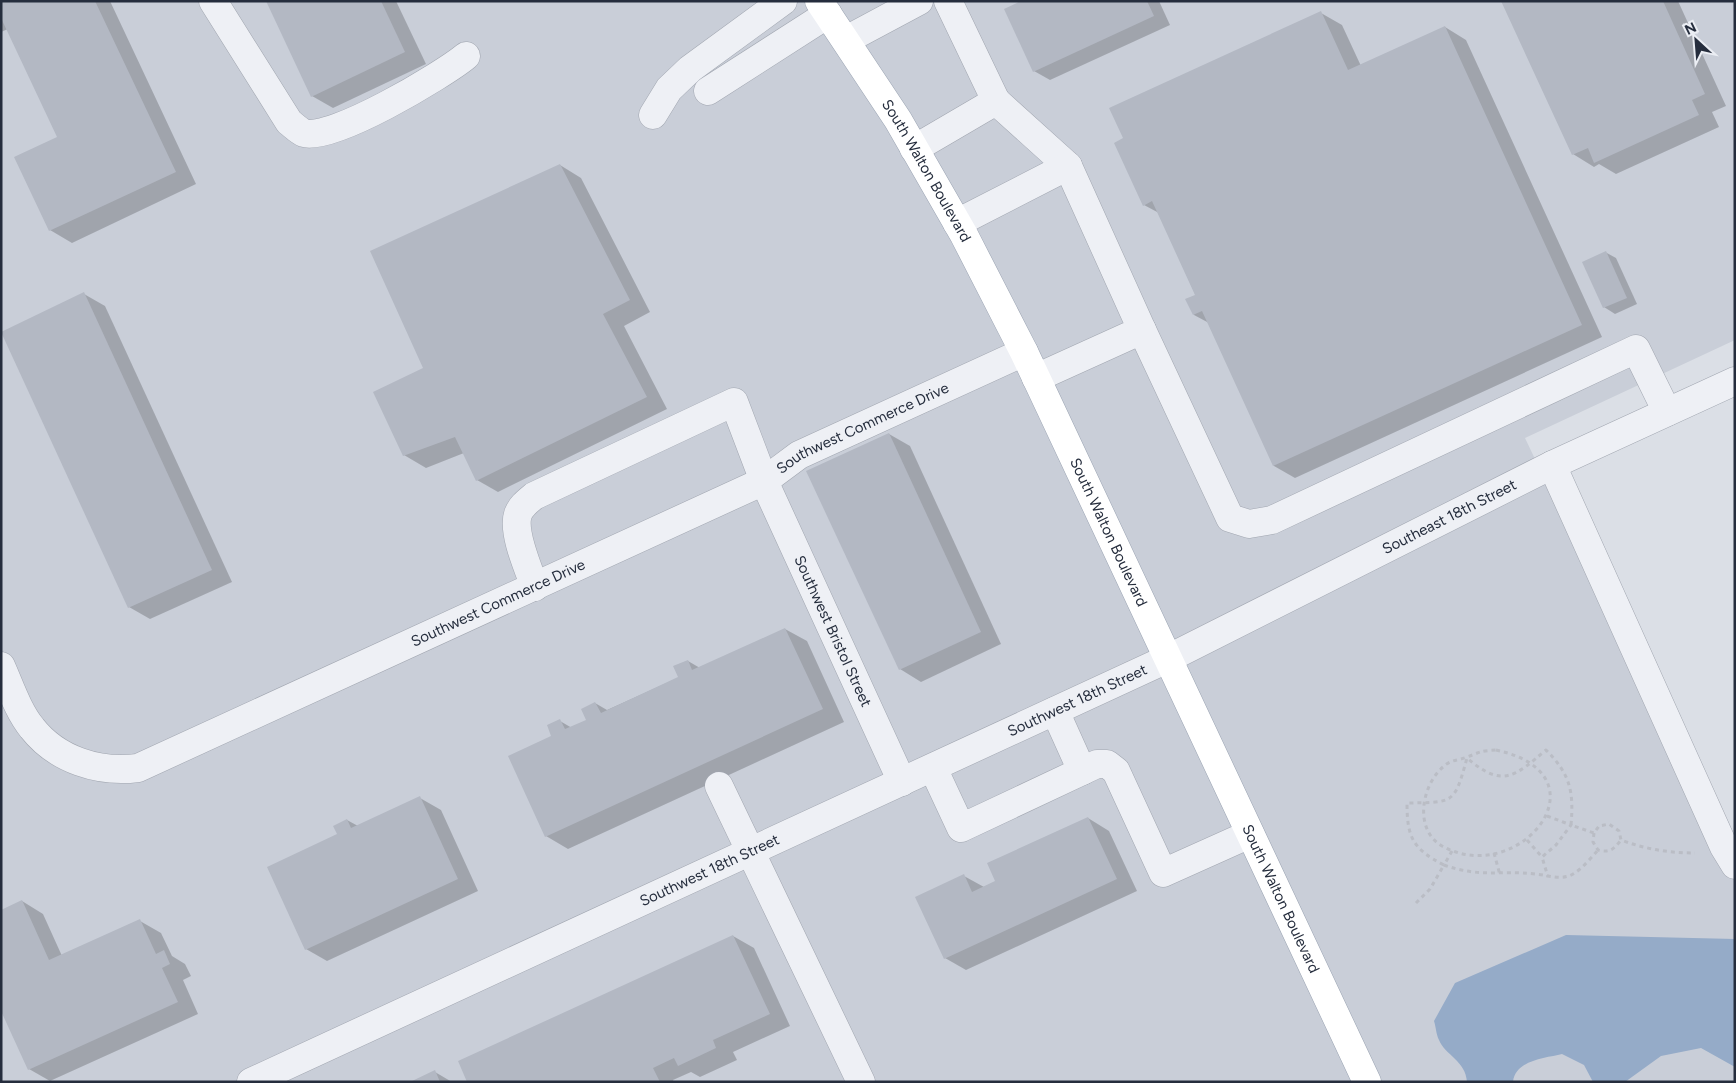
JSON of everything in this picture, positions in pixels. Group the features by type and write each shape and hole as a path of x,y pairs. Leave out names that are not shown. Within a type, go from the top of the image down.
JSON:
{"main road":[{"name":"South Walton Boulevard","path":"823,8 846,40 914,149 957,223 1024,352 1367,1082"}],"street":[{"path":"214,1 289,122 304,133 326,133 374,111 449,70 466,56"},
{"path":"653,115 669,89 690,69 783,1"},
{"path":"846,40 919,1"},
{"path":"948,1 996,101 1068,166 1230,518 1249,524 1272,520 1636,349 1667,412"},
{"path":"708,91 823,8"},
{"path":"914,149 996,101"},
{"path":"957,223 1068,166"},
{"path":"1036,378 1142,330"},
{"name":"Southwest Commerce Drive","path":"1,666 32,729 60,752 98,769 121,770 138,768 764,481 799,456 1024,352"},
{"name":"Southeast 18th Street","path":"1167,659 1552,465 1735,381"},
{"name":"Southwest Bristol Street","path":"535,586 522,551 518,526 518,515 522,506 534,496 734,402 764,481 902,782"},
{"path":"1552,465 1730,856"},
{"name":"Southwest 18th Street","path":"251,1082 1167,659"},
{"path":"1055,711 1082,771"},
{"path":"933,768 961,828 1097,764 1107,764 1116,771 1162,873 1250,834"},
{"path":"719,786 752,851 861,1082"}],"path":[{"path":"1478,750 1496,750 1513,754 1531,763 1546,781 1550,797 1547,816 1539,829 1527,840 1494,853 1477,854 1452,851 1437,843 1427,830 1423,812 1429,786 1442,767 1452,760 1467,758 1478,750"},
{"path":"1467,758 1479,768 1495,776 1511,776 1523,771 1546,750 1561,765 1571,787 1573,804 1571,825 1556,845 1542,857"},
{"path":"1467,758 1462,778 1452,798 1442,803 1407,803 1407,824 1413,843 1427,856 1444,866 1462,872 1500,875 1535,874 1557,878 1573,874 1598,850"},
{"path":"1547,816 1594,833"},
{"path":"1609,824 1619,831 1621,840 1614,849 1604,852 1598,850 1593,842 1594,833 1599,826 1609,824"},
{"path":"1527,840 1542,857 1548,876"},
{"path":"1621,840 1670,854 1702,853 1730,856"},
{"path":"1416,903 1430,889 1452,851"},
{"path":"1494,853 1500,875"}],"shaded area":[{"path":"1,1 1735,1 1735,340 1525,438 1735,880 1735,1082 1,1082"}],"water":[{"path":"1566,935 1735,939 1735,1067 1701,1048 1661,1056 1625,1082 1593,1082 1584,1065 1562,1054 1532,1061 1525,1065 1519,1069 1513,1082 1467,1082 1466,1075 1459,1063 1439,1040 1434,1021 1455,983"}],"building":[{"path":"1,1 95,1 176,172 49,231 14,157 57,137 1,18"},
{"path":"266,1 381,1 405,52 311,97"},
{"path":"1021,1 1147,1 1154,16 1033,72 1004,9"},
{"path":"1501,1 1663,1 1705,94 1692,100 1699,115 1594,163 1588,148 1572,155"},
{"path":"1321,11 1348,70 1445,26 1582,325 1273,466 1202,311 1193,315 1185,299 1195,295 1152,201 1143,206 1114,143 1123,138 1109,108"},
{"path":"560,164 630,300 603,314 647,397 476,481 455,437 403,456 373,392 423,368 370,251"},
{"path":"1606,251 1627,298 1603,308 1582,262"},
{"path":"84,292 212,570 128,608 1,332"},
{"path":"889,433 981,632 899,670 806,471"},
{"path":"785,628 823,709 545,837 508,756 551,736 547,725 560,719 565,729 586,720 581,709 595,702 601,713 678,677 673,666 688,660 692,670"},
{"path":"420,796 458,879 305,950 267,867 337,834 333,826 347,819 351,828"},
{"path":"1088,817 1117,879 944,959 915,897 964,874 972,892 995,881 987,863"},
{"path":"22,900 49,960 140,919 156,954 164,950 170,964 162,968 178,1002 28,1070 1,1011 1,910"},
{"path":"733,935 770,1014 713,1040 716,1048 678,1066 674,1058 653,1068 660,1082 467,1082 458,1061"},
{"path":"435,1070 440,1082 410,1082"}]}
